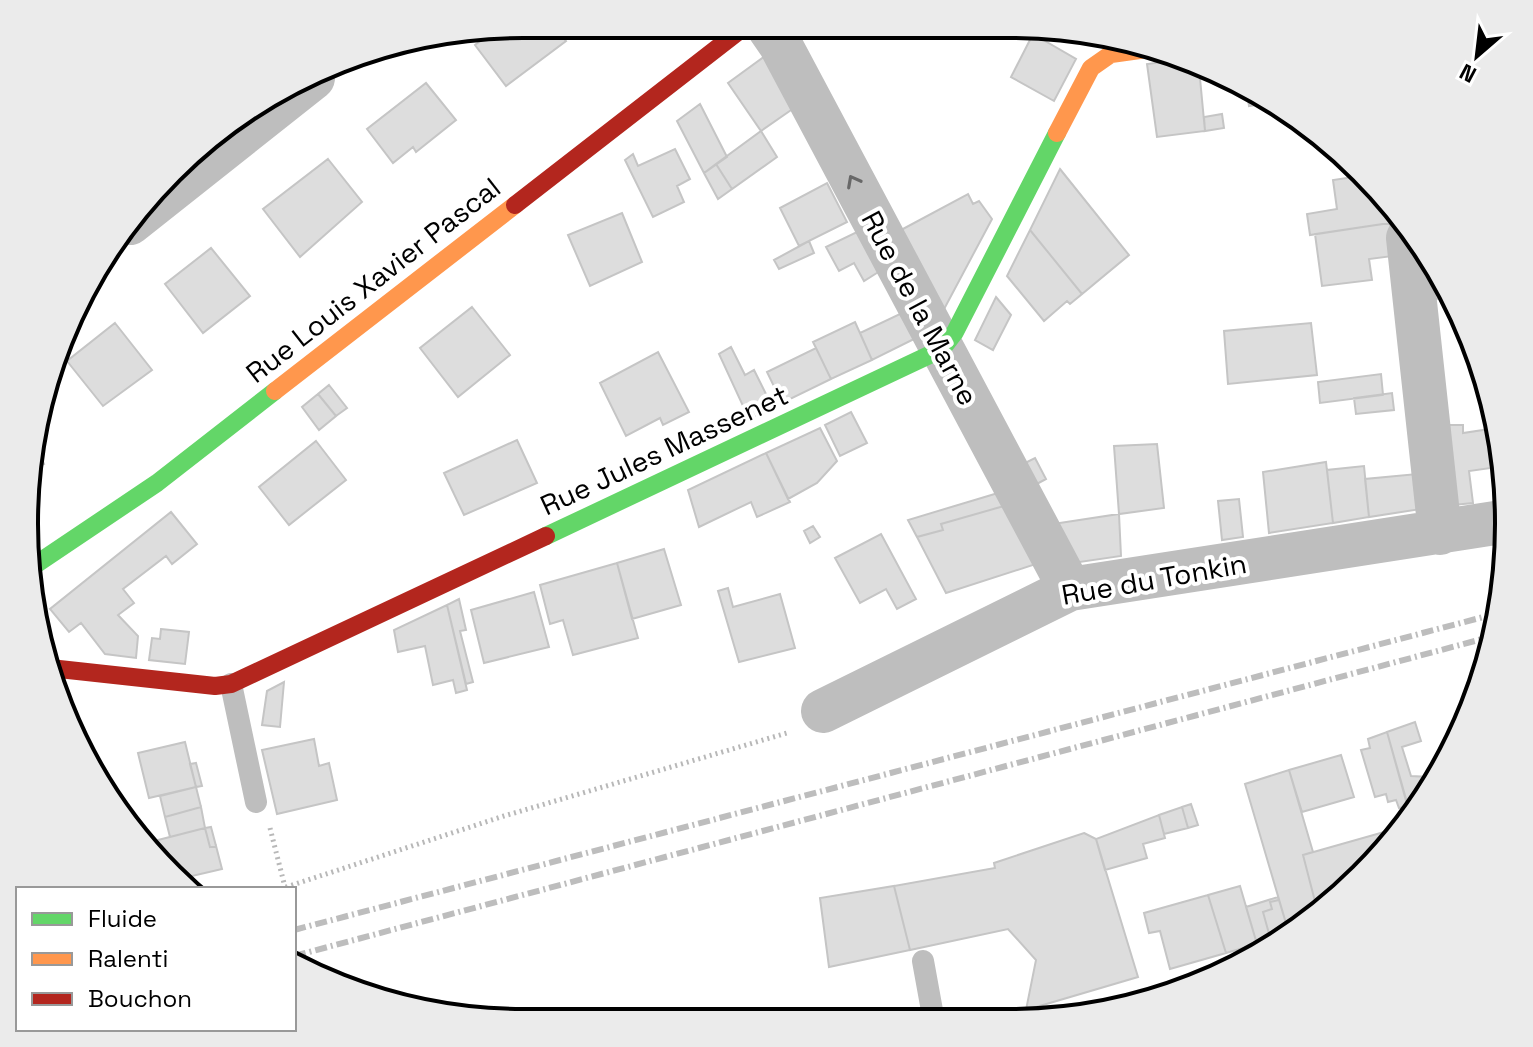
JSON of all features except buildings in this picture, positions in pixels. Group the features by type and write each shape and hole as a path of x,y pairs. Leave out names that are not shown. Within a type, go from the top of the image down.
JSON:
{"street":[{"name":"Rue Louis Xavier Pascal","path":"40,562 157,483 730,38"},
{"name":"Rue de la Marne","path":"774,38 1070,589"},
{"path":"942,349 955,332 1091,68 1099,59 1124,52"},
{"path":"167,194 282,102"},
{"path":"1409,248 1440,533"},
{"name":"Rue Jules Massenet","path":"61,669 215,686 231,684 942,349"},
{"name":"Rue du Tonkin","path":"823,711 1070,589 1495,523"}],"lane":[{"path":"231,684 256,802"},
{"path":"923,961 932,1009"}],"path":[{"path":"285,887 504,816 814,725 823,711"},
{"path":"256,802 264,800 282,887"}],"railway":[{"path":"296,929 1486,616"},
{"path":"300,954 1480,639"}],"traffic: fast":[{"path":"546,536 942,349 955,332 1057,133"},
{"path":"40,562 157,483 275,391"}],"traffic: slow":[{"path":"1057,133 1091,68 1111,54 1124,52"},
{"path":"275,391 515,205"}],"traffic: jam":[{"path":"515,205 730,38"},
{"path":"61,669 215,686 231,684 546,536"}]}
